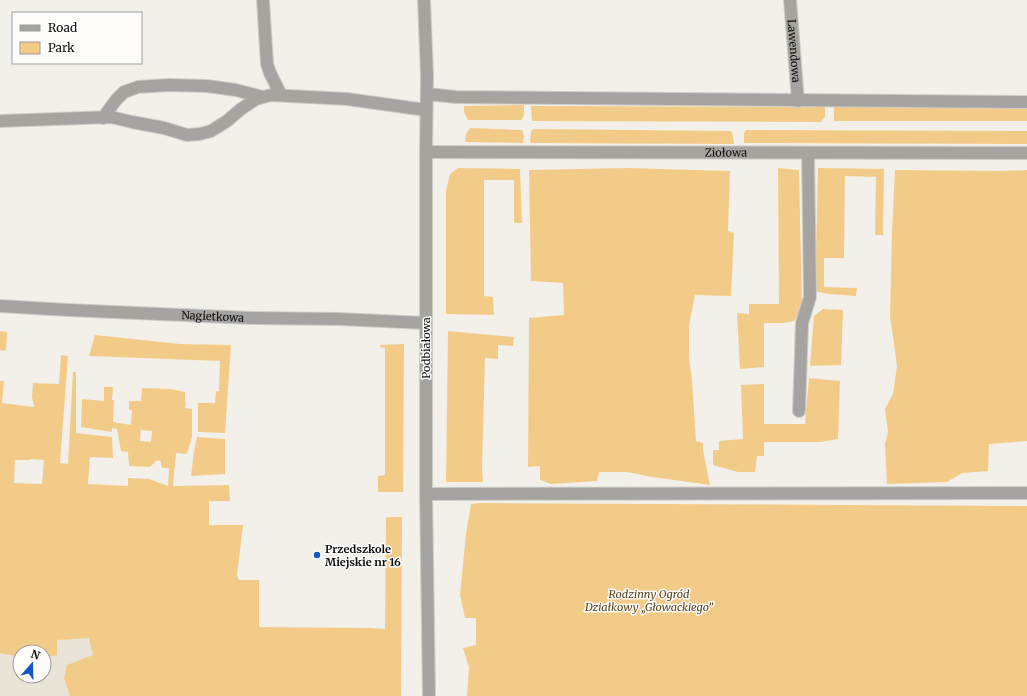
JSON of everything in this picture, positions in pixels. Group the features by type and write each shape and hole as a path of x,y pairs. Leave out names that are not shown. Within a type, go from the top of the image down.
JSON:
{"street":[{"path":"263,0 267,64 270,74 281,95"},
{"name":"Podbiałowa","path":"424,0 427,94 426,494 429,696"},
{"name":"Lawendowa","path":"790,0 798,101"},
{"path":"103,118 124,92 138,87 169,85 207,86 236,90 263,97"},
{"path":"427,94 456,97 1027,102"},
{"path":"0,121 111,117 187,134 200,134 211,131 227,121 256,99 271,95 347,99 426,110"},
{"name":"Ziołowa","path":"426,152 1027,154"},
{"path":"799,411 802,323 810,297 808,153"},
{"name":"Nagietkowa","path":"0,306 251,318 339,319 426,323"},
{"path":"426,494 1027,493"}],"shaded area":[{"path":"90,504 119,696 0,696 0,507"}],"green space":[{"path":"524,105 524,115 521,120 468,120 464,112 464,106"},
{"path":"531,106 825,107 825,117 821,122 532,121"},
{"path":"834,106 1027,108 1027,121 834,121"},
{"path":"470,128 522,130 524,136 523,143 465,142 466,134"},
{"path":"534,129 731,131 734,144 530,143 531,131"},
{"path":"746,130 1027,131 1027,144 744,143 744,133"},
{"path":"458,168 520,169 522,223 514,223 514,180 484,180 484,296 493,297 494,315 446,314 446,191 450,174"},
{"path":"626,168 730,171 728,231 734,233 731,296 695,295 689,325 689,357 696,441 703,443 710,485 627,472 599,472 597,481 551,484 540,480 540,466 528,467 529,318 564,315 563,283 531,281 529,170"},
{"path":"778,168 799,170 802,304 800,313 794,321 783,323 764,323 764,367 740,369 737,313 749,314 749,304 779,304"},
{"path":"818,168 884,169 883,235 875,235 876,177 845,176 844,258 824,258 824,287 857,288 856,296 828,294 815,291"},
{"path":"895,170 1027,170 1027,441 989,444 988,471 962,473 947,482 887,484 885,444 888,432 885,409 893,394 897,366 890,317"},
{"path":"823,309 843,310 841,365 810,366 814,316"},
{"path":"0,331 7,332 6,351 0,350"},
{"path":"448,331 514,337 513,346 498,345 498,359 485,358 482,467 483,482 446,482"},
{"path":"95,335 180,344 231,345 225,433 198,432 198,403 215,403 216,391 219,391 220,361 89,356"},
{"path":"404,344 403,492 378,492 378,476 385,475 385,348 380,347 380,345"},
{"path":"61,355 68,356 60,463 68,464 73,372 76,372 76,433 112,437 113,458 90,457 88,484 128,486 128,478 149,479 168,486 169,468 162,468 160,460 156,461 150,467 129,466 128,452 121,451 117,429 112,428 112,432 81,427 82,399 104,401 104,387 113,387 113,422 131,425 132,410 129,410 129,401 141,401 142,388 171,389 185,392 185,408 192,409 192,437 187,454 176,453 173,486 229,485 230,501 209,501 209,525 243,525 237,575 239,580 259,580 259,627 385,629 386,517 402,517 401,696 70,696 64,678 67,665 93,655 89,638 57,640 57,655 52,656 52,644 12,644 12,655 0,653 0,381 4,381 2,403 34,407 32,397 33,383 59,384","holes":["141,424 141,430 152,431 151,442 140,441","15,460 44,460 42,484 14,483"]},
{"path":"809,378 840,381 838,439 820,442 764,442 764,456 757,456 755,472 738,472 713,465 713,450 719,450 719,441 743,439 741,385 764,384 764,424 805,424"},
{"path":"197,437 225,439 225,474 191,476"},
{"name":"Rodzinny Ogród Działkowy „Głowackiego”","path":"471,504 1027,506 1027,696 467,696 469,667 463,648 476,645 476,618 465,618 460,595 466,534"}],"place":[{"name":"Przedszkole Miejskie nr 16","path":"317,555"}]}
